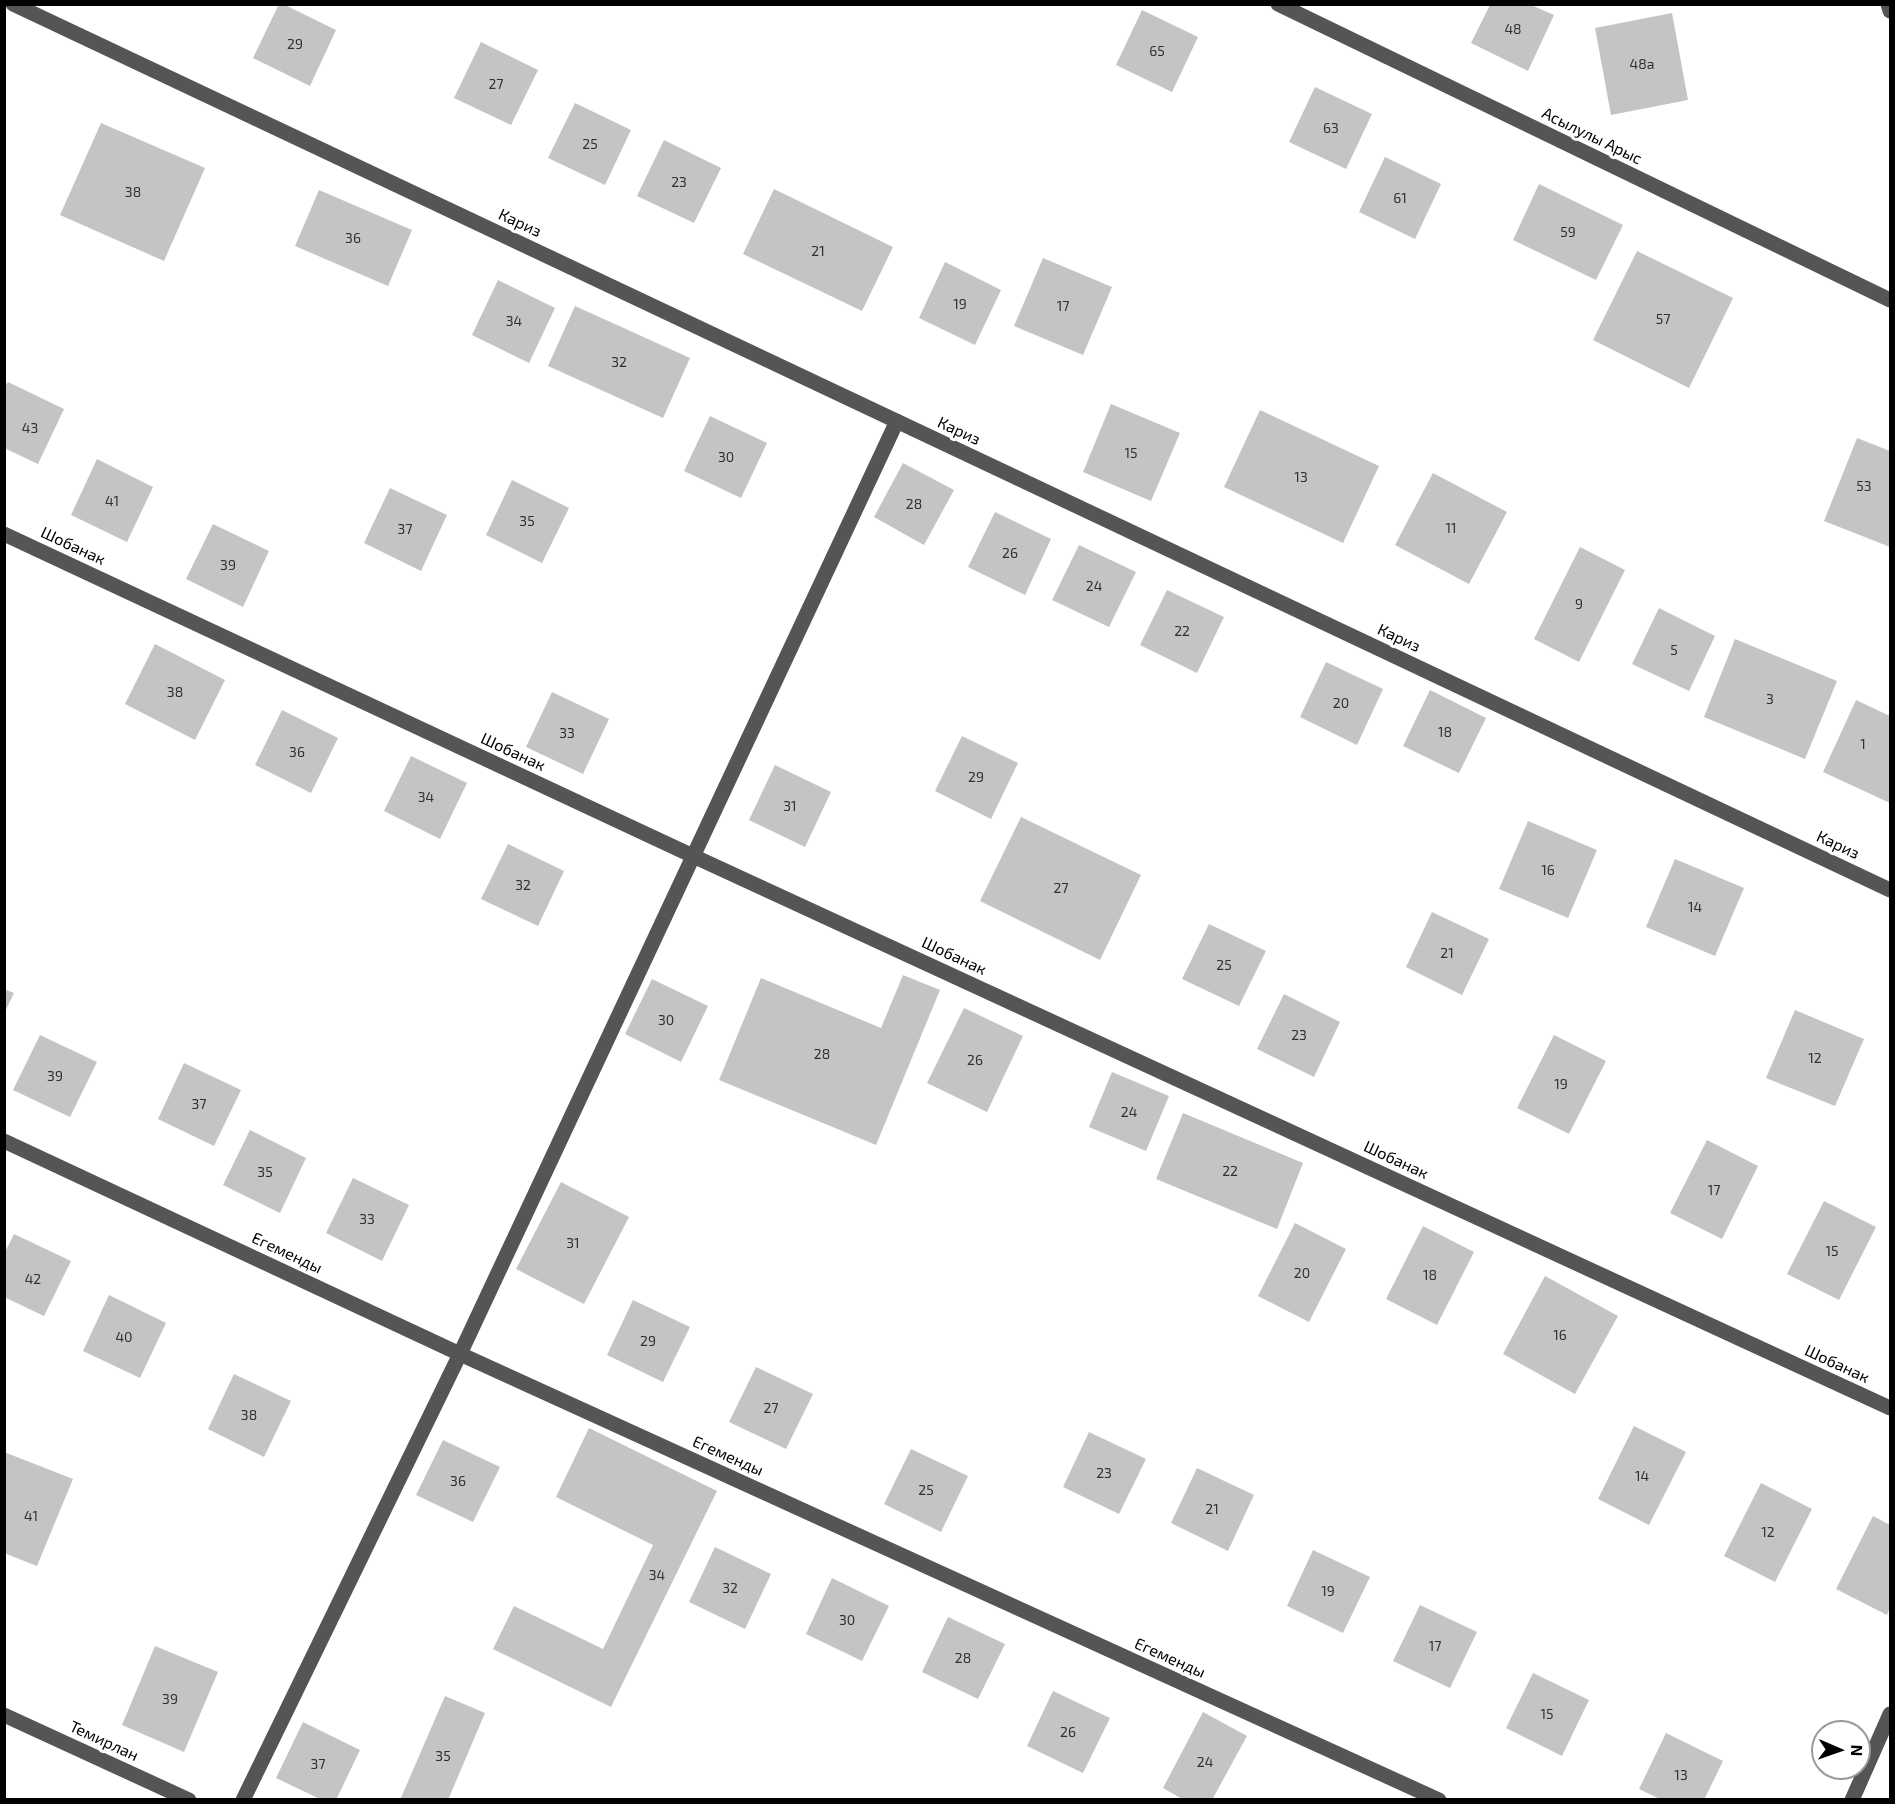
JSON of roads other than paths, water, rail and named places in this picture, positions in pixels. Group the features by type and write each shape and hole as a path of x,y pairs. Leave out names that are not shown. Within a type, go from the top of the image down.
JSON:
{"street":[{"name":"Кариз","path":"13,4 1890,890"},
{"name":"Асылулы Арыс","path":"1278,4 1890,300"},
{"path":"1888,4 1890,10"},
{"path":"243,1800 460,1354 897,421"},
{"name":"Шобанак","path":"4,534 693,856 1890,1408"},
{"name":"Егеменды","path":"4,1141 460,1354 1439,1800"},
{"path":"1852,1800 1890,1714"},
{"name":"Темирлан","path":"4,1715 189,1800"}]}
